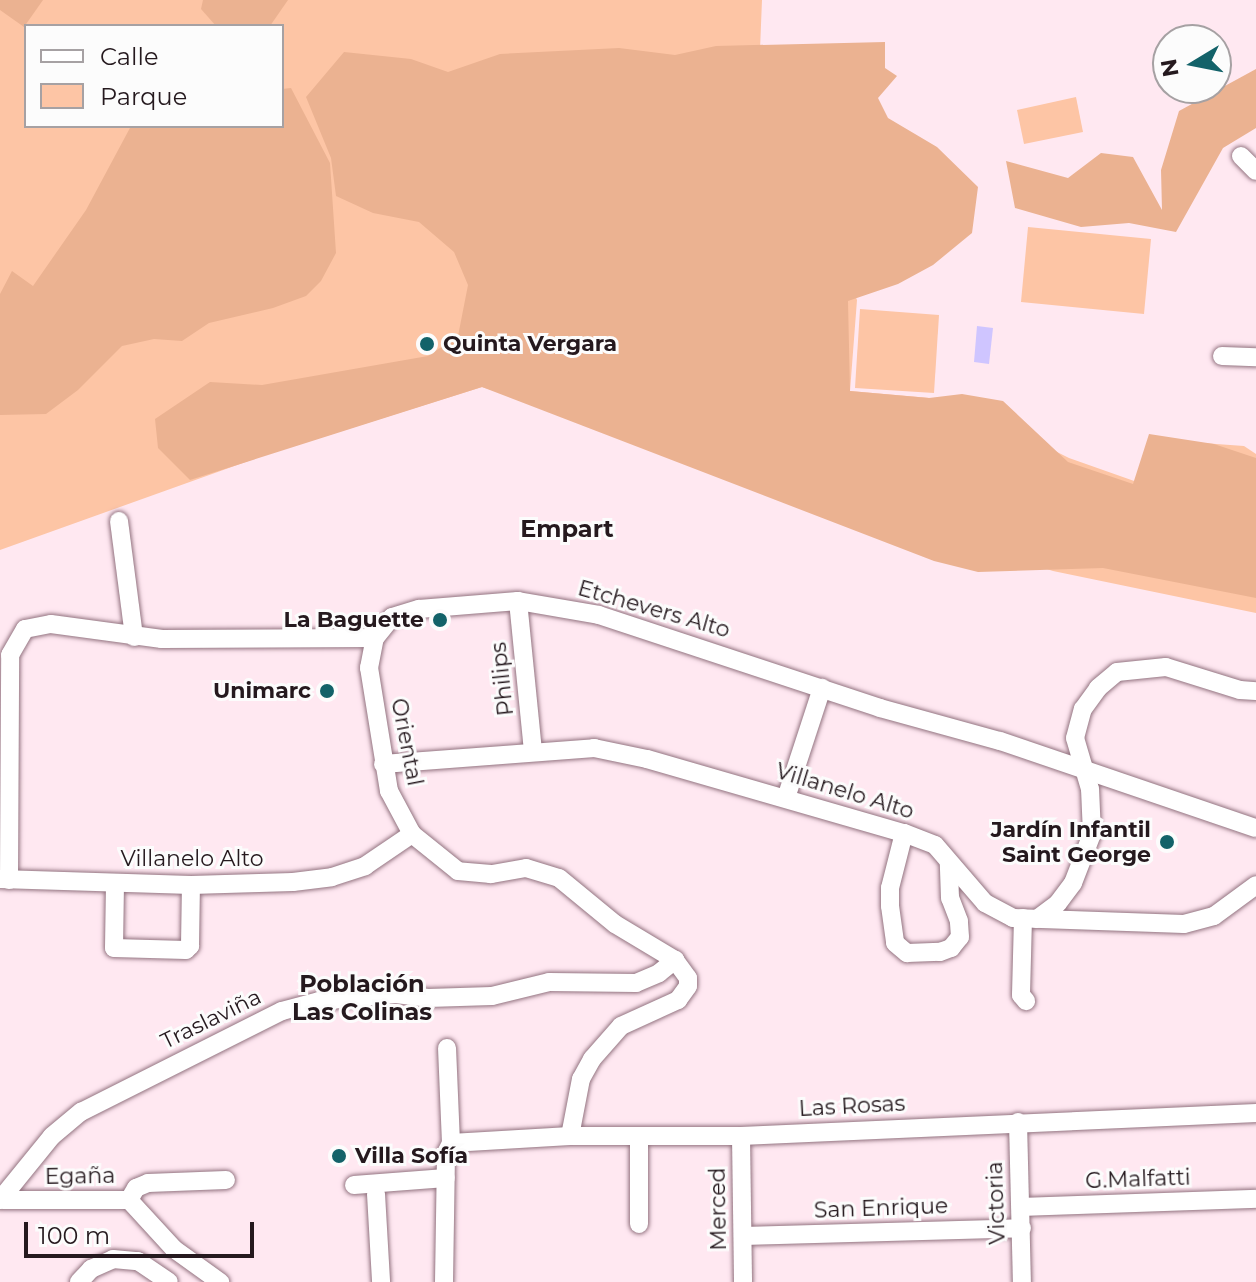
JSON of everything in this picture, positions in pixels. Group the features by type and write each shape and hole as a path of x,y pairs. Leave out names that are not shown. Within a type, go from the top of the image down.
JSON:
{"street":[{"path":"1241,156 1256,171"},
{"path":"1222,356 1256,357"},
{"path":"119,521 134,637 375,638"},
{"name":"Etchevers Alto","path":"375,638 392,617 405,612 518,601 599,615 1083,769 1256,828"},
{"name":"Philips","path":"518,601 533,751"},
{"name":"Villanelo Alto","path":"134,637 51,624 25,629 10,655 4,880 191,885 332,877 365,866 412,834"},
{"name":"Oriental","path":"375,638 369,668 383,764 389,791 412,834 458,871 482,874 526,868 559,878 615,924 675,960"},
{"path":"1026,1001 1021,995 1030,919 1058,903 1084,861 1092,834 1092,809 1075,738 1083,709 1098,688 1117,672 1141,667 1166,667 1240,690 1256,691"},
{"path":"786,798 822,688"},
{"name":"Villanelo Alto","path":"383,764 594,748 786,798 935,845 985,903 1013,918 1184,924 1214,916 1256,885"},
{"path":"904,833 890,888 890,906 895,943 907,953 940,952 951,948 960,937 959,921 950,898 949,863"},
{"path":"115,884 114,948 186,950 190,946 191,885"},
{"path":"570,1136 581,1079 606,1040 621,1026 669,1006 684,994 688,978 675,960"},
{"name":"Traslaviña","path":"2,1200 52,1136 81,1112 282,1011 319,1001 396,994 492,996 549,982 636,983 651,978 675,960"},
{"path":"444,1282 446,1153 451,1143 447,1048"},
{"name":"Las Rosas","path":"451,1143 570,1136 741,1136 1256,1113"},
{"name":"Victoria","path":"1018,1122 1022,1282"},
{"path":"639,1136 639,1224"},
{"name":"Merced","path":"741,1136 743,1282"},
{"path":"354,1185 446,1178"},
{"path":"129,1200 136,1188 148,1183 226,1180"},
{"path":"376,1194 381,1282"},
{"name":"G.Malfatti","path":"1022,1207 1256,1199"},
{"name":"Egaña","path":"2,1200 129,1200 174,1249 220,1282"},
{"name":"San Enrique","path":"743,1236 1022,1228"},
{"path":"79,1282 91,1269 113,1259 138,1261 169,1282"}],"green space":[{"name":"Quinta Vergara","path":"0,0 762,0 759,75 857,300 850,391 953,400 1069,458 1137,482 1161,440 1244,446 1256,454 1256,613 1053,571 482,387 265,455 0,550"},
{"path":"1076,97 1083,132 1024,144 1017,110"},
{"path":"1028,227 1151,239 1144,314 1021,302"},
{"path":"860,309 939,315 934,393 855,388"}],"shaded area":[{"path":"0,0 43,0 24,27 0,10"},
{"path":"203,0 288,0 271,24 214,24 201,9"},
{"path":"885,42 885,68 897,76 878,98 888,118 937,147 978,187 972,233 933,265 898,284 848,301 850,391 929,398 962,394 1003,401 1068,462 1133,484 1149,434 1214,444 1256,458 1256,598 1103,568 978,572 934,561 482,387 190,480 158,448 155,419 210,382 262,385 428,356 458,336 468,285 454,252 419,222 373,213 336,196 331,158 306,97 344,52 411,59 448,72 500,54 619,48 675,55 716,46"},
{"path":"1256,69 1256,128 1223,148 1176,232 1129,223 1081,227 1015,208 1006,161 1068,178 1101,153 1133,157 1162,210 1161,170 1179,111 1192,104 1232,104 1232,82"},
{"path":"291,88 330,163 336,253 321,281 306,296 273,308 209,323 182,341 154,339 122,346 78,390 46,414 0,415 0,294 12,271 33,286 86,210 130,128 284,128 284,89"},
{"path":"977,326 993,328 989,364 974,362"}],"place":[{"name":"Quinta Vergara","path":"427,344"},
{"name":"La Baguette","path":"440,620"},
{"name":"Unimarc","path":"327,691"},
{"name":"Jardín Infantil Saint George","path":"1167,842"},
{"name":"Villa Sofía","path":"339,1156"}],"district":[{"name":"Empart","path":"567,529"},
{"name":"Población Las Colinas","path":"362,998"}]}
